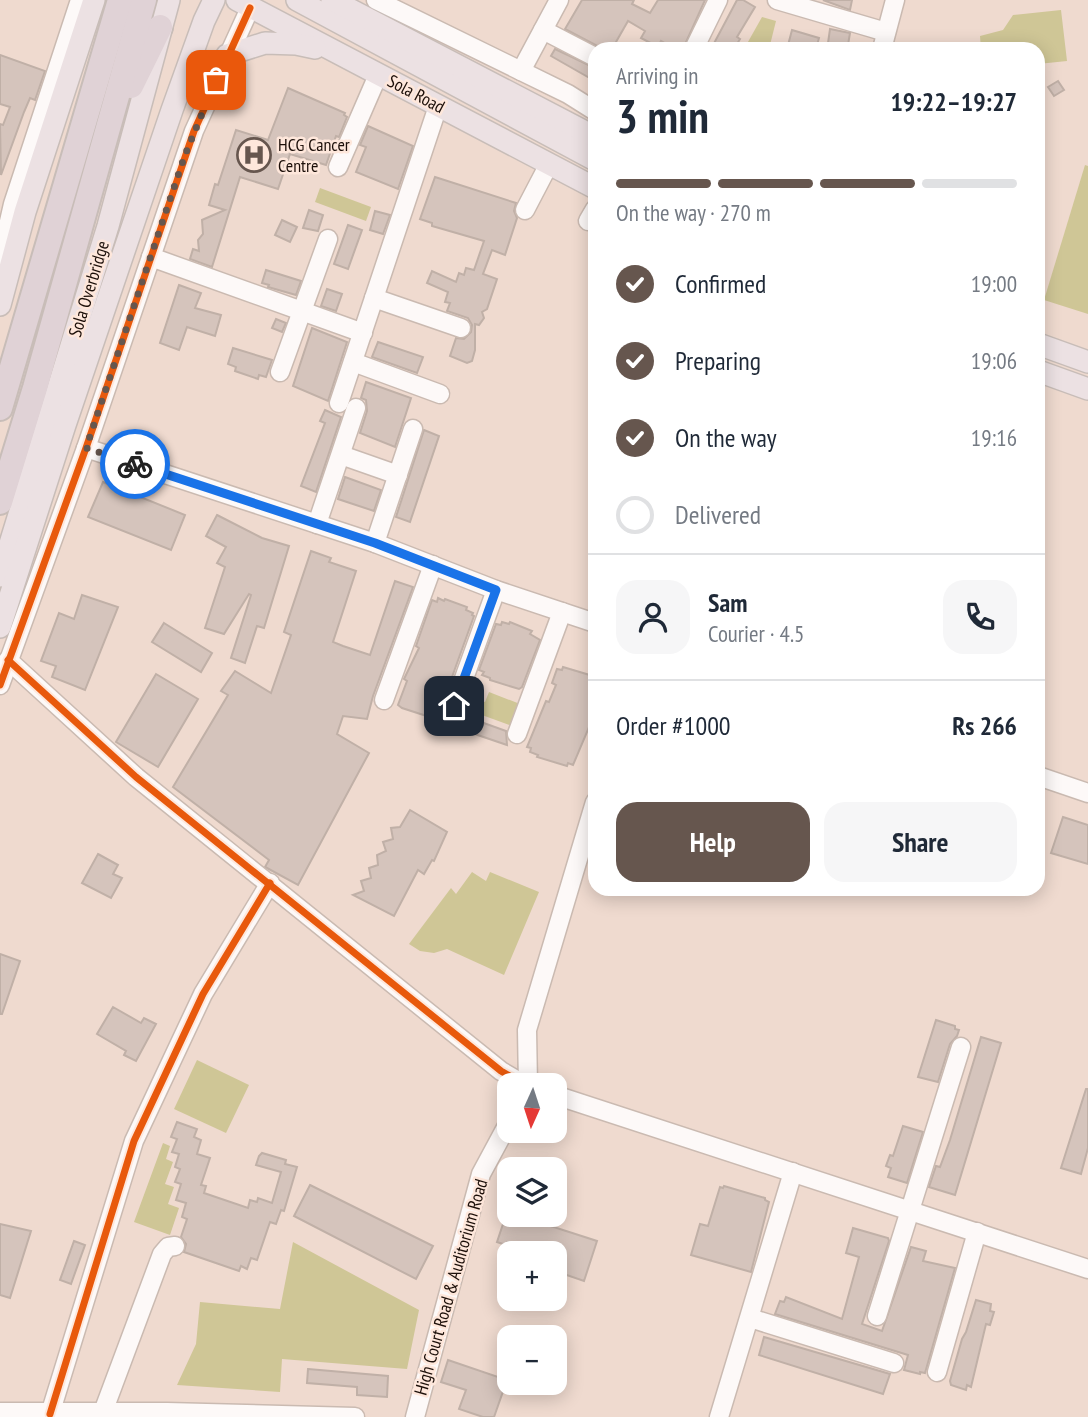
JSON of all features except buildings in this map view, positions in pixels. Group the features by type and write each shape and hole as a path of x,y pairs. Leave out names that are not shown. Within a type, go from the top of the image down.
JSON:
{"highway":[{"path":"0,408 120,0"},
{"name":"Sola Overbridge","path":"0,502 35,388 144,0"},
{"path":"115,102 132,86 160,27"}],"main road":[{"path":"0,305 13,205 94,0"},
{"name":"Sola Overbridge","path":"0,576 108,226 169,0"},
{"path":"0,627 172,110 214,0"},
{"name":"Sola Road","path":"297,0 588,156"},
{"path":"332,0 588,133"},
{"name":"Sola Road","path":"244,4 588,184"},
{"path":"227,55 265,43 296,44 334,52"},
{"path":"1045,346 1087,360"},
{"path":"1045,374 1088,389"}],"street":[{"path":"0,261 13,205 80,0"},
{"path":"376,0 568,94 588,107"},
{"path":"521,71 559,0"},
{"path":"697,42 718,0"},
{"path":"777,0 884,41 895,0"},
{"path":"0,685 86,448 194,131 227,55 244,4"},
{"path":"543,30 588,53"},
{"path":"338,167 378,75"},
{"path":"317,524 341,454 353,362 438,106"},
{"path":"525,210 549,164"},
{"path":"280,372 328,239"},
{"path":"151,257 363,333"},
{"path":"374,298 460,328"},
{"path":"353,362 440,394"},
{"path":"375,543 413,429"},
{"path":"86,448 375,543 496,590 588,621"},
{"path":"341,454 398,475"},
{"path":"384,700 433,565"},
{"path":"454,706 496,590"},
{"path":"517,734 562,612"},
{"path":"8,660 136,777 505,1073"},
{"path":"1045,778 1088,793"},
{"path":"526,1073 527,1030 588,825"},
{"path":"50,1414 134,1141 203,993 270,883"},
{"path":"877,1316 961,1047"},
{"path":"567,1099 1088,1269"},
{"name":"High Court Road & Auditorium Road","path":"415,1417 481,1174 498,1143"},
{"path":"719,1417 793,1172"},
{"path":"937,1372 977,1233"},
{"path":"103,1412 162,1254 168,1247 175,1246"},
{"path":"750,1318 894,1363"},
{"path":"0,1412 355,1417"}],"shaded area":[{"path":"1061,10 1067,61 1045,63 1045,42 980,42 980,36 1003,30 1013,15"},
{"path":"762,17 776,21 771,42 748,42"},
{"path":"1085,165 1088,166 1088,314 1045,300"},
{"path":"320,188 371,207 366,221 315,202"},
{"path":"489,692 520,704 512,726 471,711 475,699 485,702"},
{"path":"472,872 486,881 490,872 539,892 504,975 447,949 434,953 420,951 409,944 451,888 456,894"},
{"path":"197,1060 249,1085 226,1133 174,1109"},
{"path":"163,1143 170,1146 166,1159 173,1162 165,1184 174,1187 168,1204 179,1208 170,1235 134,1222"},
{"path":"293,1242 419,1310 407,1369 282,1359 280,1392 177,1385 196,1344 200,1302 280,1309"}],"cycle path":[{"path":"0,685 86,448 194,131 250,8"},
{"path":"8,660 136,777 504,1073"},
{"path":"50,1414 134,1141 203,994 270,883"}],"way so far":[{"path":"135,464 86,448 185,155 216,80"}],"place":[{"name":"HCG Cancer Centre","path":"254,155"}],"route":[{"path":"135,464 375,543 496,590 454,706"}]}
